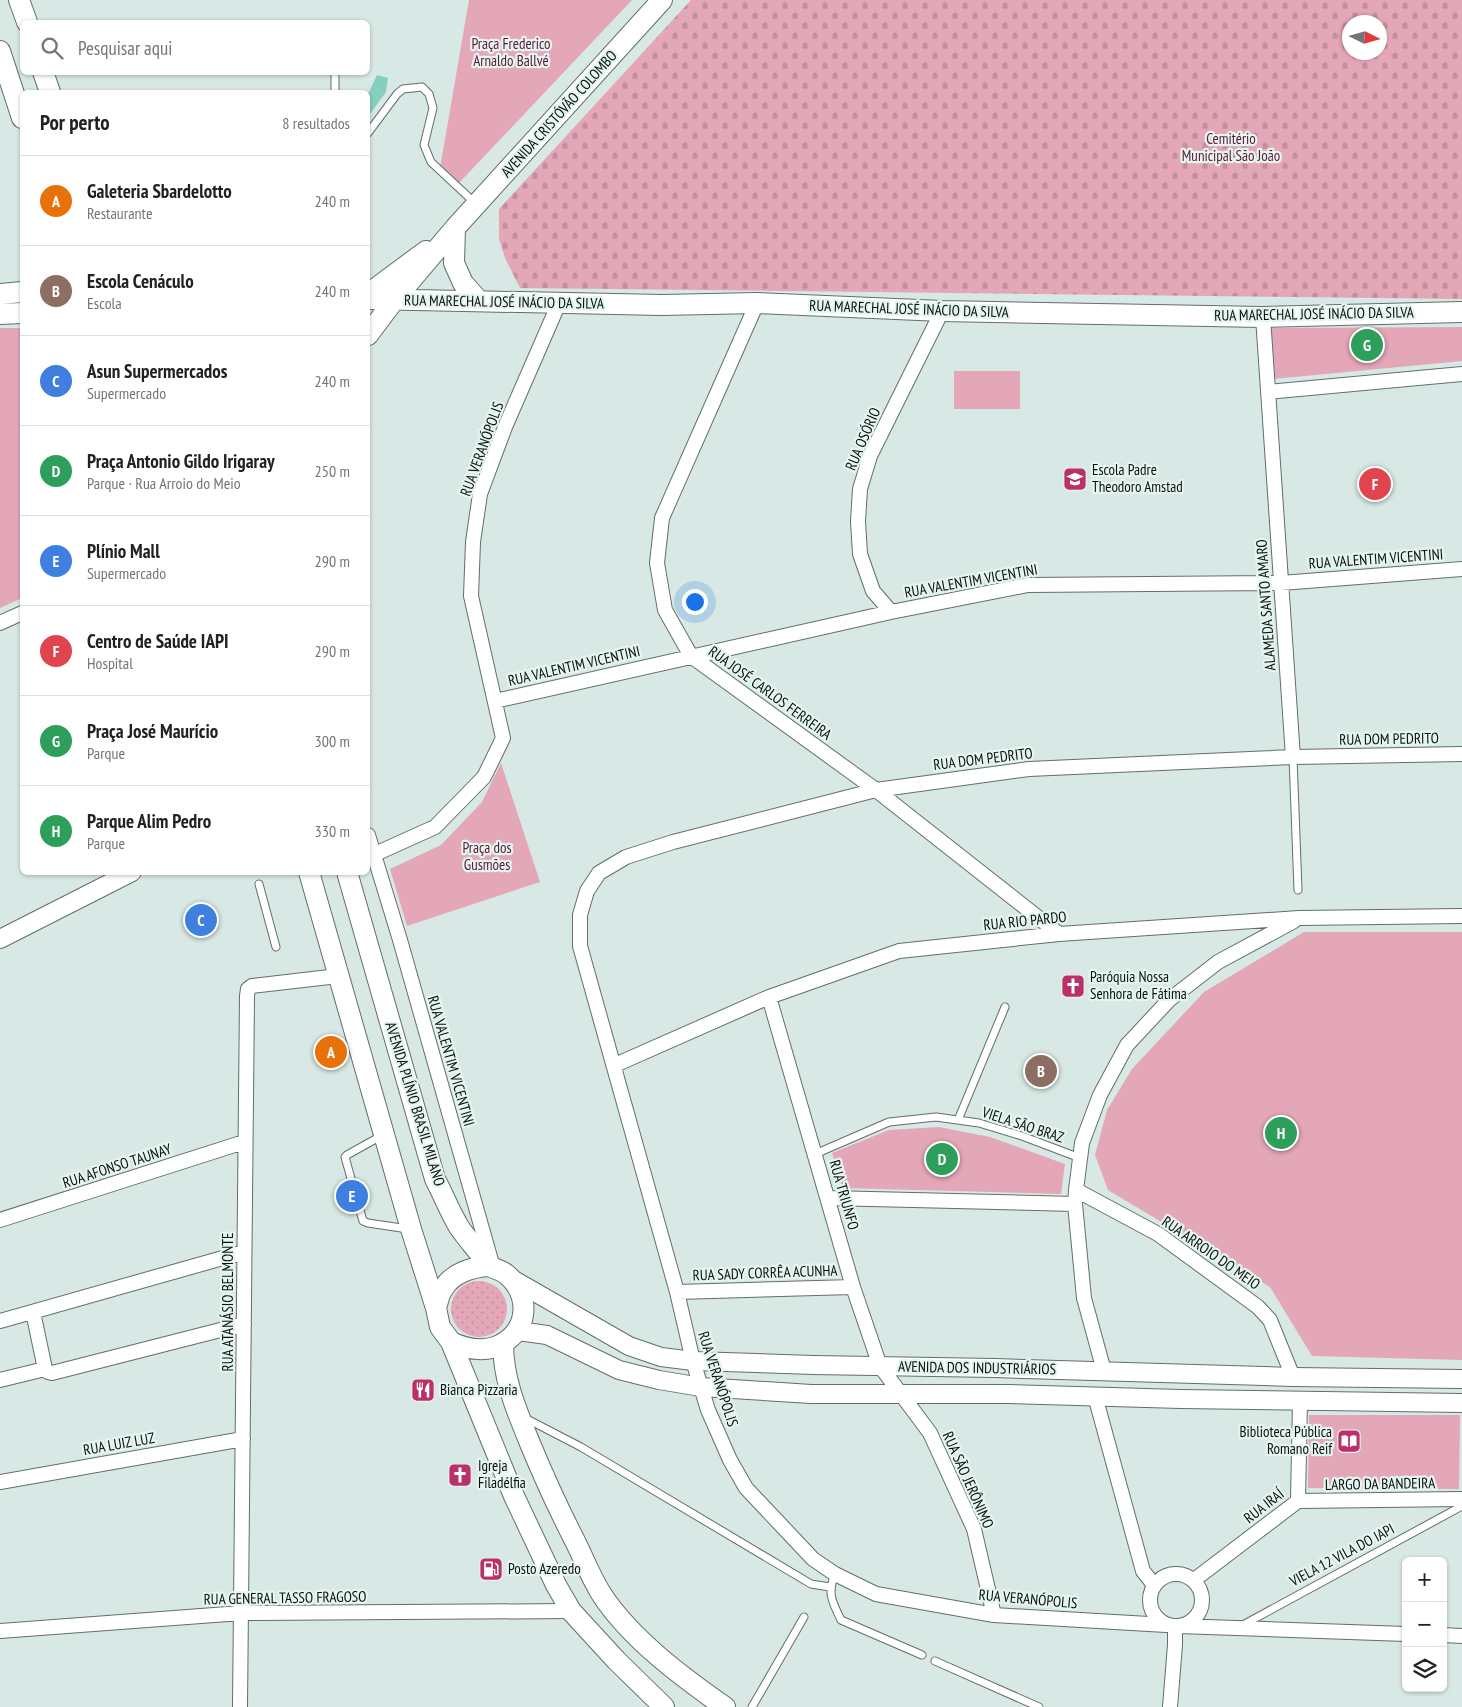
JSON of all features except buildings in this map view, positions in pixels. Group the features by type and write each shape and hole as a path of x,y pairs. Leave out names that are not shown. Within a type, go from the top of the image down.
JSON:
{"main road":[{"path":"19,0 26,20"},
{"name":"AVENIDA CRISTÓVÃO COLOMBO","path":"370,332 455,228 662,0"},
{"path":"0,52 20,112"},
{"path":"44,75 49,90"},
{"path":"455,228 454,263 463,283 479,300"},
{"name":"AVENIDA CRISTÓVÃO COLOMBO","path":"370,292 455,228"},
{"path":"0,294 20,292"},
{"name":"RUA MARECHAL JOSÉ INÁCIO DA SILVA","path":"370,299 662,305 757,304 942,311 1264,316 1458,313"},
{"path":"0,314 20,313"},
{"path":"310,875 440,1327 451,1342 538,1548 571,1611 616,1660 664,1707"},
{"name":"AVENIDA PLÍNIO BRASIL MILANO","path":"348,875 435,1179 459,1226 491,1267 505,1272 512,1279 519,1289 524,1302 524,1317 511,1337 503,1360 508,1386 548,1488 602,1595 649,1648 724,1707"},
{"path":"436,1308 443,1288 455,1276 466,1270 491,1267"},
{"name":"AVENIDA DOS INDUSTRIÁRIOS","path":"451,1342 463,1348 482,1350 493,1348 511,1337"}],"street":[{"name":"RUA VERANÓPOLIS","path":"495,701 471,596 473,542 480,494 505,427 560,303"},
{"name":"RUA JOSÉ CARLOS FERREIRA","path":"757,304 662,518 657,563 665,610 692,656 876,790 1059,934"},
{"name":"RUA OSÓRIO","path":"891,612 874,591 860,554 858,521 860,489 870,456 942,311"},
{"name":"ALAMEDA SANTO AMARO","path":"1264,316 1293,757"},
{"path":"1268,392 1462,374"},
{"name":"RUA VALENTIM VICENTINI","path":"495,701 891,612 1028,585 1281,582 1462,570"},
{"path":"0,623 20,614"},
{"path":"373,855 435,827 484,777 503,738 495,701"},
{"name":"RUA DOM PEDRITO","path":"580,946 580,915 587,891 600,873 626,858 673,842 876,790 1029,769 1293,757 1462,754"},
{"name":"RUA VALENTIM VICENTINI","path":"370,843 402,949 491,1267"},
{"path":"0,939 126,875"},
{"name":"RUA RIO PARDO","path":"614,1065 769,997 899,951 1059,934 1299,918 1462,916"},
{"path":"1104,1371 1084,1298 1075,1204 1082,1143 1100,1095 1127,1045 1169,1000 1218,962 1299,918"},
{"name":"RUA VERANÓPOLIS","path":"580,946 708,1410 746,1488 833,1580 876,1594 994,1615 1236,1628 1402,1634"},
{"name":"RUA ATANÁSIO BELMONTE","path":"240,1707 246,996 248,989 252,986 338,976"},
{"name":"RUA TRIUNFO","path":"769,997 853,1287 880,1366 902,1395"},
{"name":"RUA AFONSO TAUNAY","path":"0,1220 244,1142"},
{"name":"RUA ARROIO DO MEIO","path":"1076,1190 1158,1234 1258,1307 1270,1320 1293,1377"},
{"path":"828,1198 1075,1204"},
{"path":"0,1321 244,1252"},
{"name":"AVENIDA DOS INDUSTRIÁRIOS","path":"512,1279 629,1346 661,1357 693,1361 1462,1380"},
{"name":"RUA SADY CORRÊA ACUNHA","path":"677,1292 853,1287"},
{"path":"33,1312 45,1369 52,1373 244,1324"},
{"name":"AVENIDA DOS INDUSTRIÁRIOS","path":"511,1337 547,1335 618,1370 659,1380 701,1387 811,1394 1009,1394 1181,1399 1462,1403"},
{"path":"0,1380 45,1369"},
{"path":"1180,1374 1181,1399"},
{"name":"RUA SÃO JERÔNIMO","path":"902,1395 930,1433 974,1529 994,1615"},
{"path":"1095,1396 1143,1571 1154,1585"},
{"name":"RUA IRAÍ","path":"1194,1580 1298,1501 1300,1401"},
{"name":"RUA LUIZ LUZ","path":"0,1482 243,1439"},
{"name":"LARGO DA BANDEIRA","path":"1298,1501 1462,1499"},
{"path":"1173,1573 1184,1574 1194,1580 1200,1589 1203,1599 1201,1610 1195,1619 1186,1624 1173,1625 1158,1620 1152,1612 1150,1603 1150,1593 1154,1585 1162,1577 1173,1573"},
{"name":"RUA GENERAL TASSO FRAGOSO","path":"0,1631 241,1613 571,1611"},
{"path":"1170,1707 1175,1645 1173,1625"},
{"path":"1447,1636 1462,1636"}],"lane":[{"path":"335,75 335,90"},
{"path":"370,130 397,94 403,89 422,87 429,94 433,108 424,145 426,153 431,162 477,204"},
{"name":"ALAMEDA SANTO AMARO","path":"1293,757 1298,890"},
{"path":"259,884 276,947"},
{"path":"958,1120 1005,1007"},
{"name":"VIELA SÃO BRAZ","path":"815,1154 888,1122 936,1117 979,1123 1022,1136 1080,1158"},
{"path":"384,1134 347,1154 345,1157 362,1221 411,1229"},
{"name":"RUA VERANÓPOLIS","path":"518,1414 581,1447 811,1584 833,1580"},
{"name":"VIELA 12 VILA DO IAPI","path":"1236,1628 1462,1506"},
{"path":"833,1580 831,1598 841,1620 922,1655"},
{"path":"752,1707 804,1617"},
{"path":"935,1661 1039,1707"}],"green space":[{"name":"Praça Frederico Arnaldo Ballvé","path":"469,0 632,0 458,184 440,168"},
{"name":"Cemitério Municipal São João","path":"691,0 1462,0 1462,299 520,288 505,258 499,239 499,209"},
{"path":"1462,327 1462,361 1273,379 1270,328"},
{"path":"0,328 20,328 20,599 0,608"},
{"path":"954,371 1020,371 1020,409 954,409"},
{"name":"Praça dos Gusmões","path":"501,763 540,882 407,926 390,869 441,845 482,802"},
{"path":"1304,932 1462,932 1462,1360 1312,1356 1270,1287 1108,1190 1095,1155 1107,1110 1132,1069 1204,992"},
{"path":"939,1127 990,1137 1065,1164 1061,1194 843,1188 832,1153 889,1130"},
{"path":"473,1281 485,1281 499,1289 507,1303 505,1320 499,1329 485,1337 473,1337 463,1332 456,1325 451,1315 451,1303 456,1293 463,1286"},
{"path":"1309,1415 1460,1415 1459,1489 1308,1488"}],"shaded area":[{"path":"377,75 388,78 386,92 370,114 370,90"}],"place":[{"name":"Praça José Maurício","path":"1367,345"},
{"name":"Escola Padre Theodoro Amstad","path":"1075,479"},
{"name":"Centro de Saúde IAPI","path":"1375,484"},
{"name":"Asun Supermercados","path":"201,920"},
{"name":"Paróquia Nossa Senhora de Fátima","path":"1073,986"},
{"name":"Galeteria Sbardelotto","path":"331,1052"},
{"name":"Escola Cenáculo","path":"1041,1071"},
{"name":"Parque Alim Pedro","path":"1281,1133"},
{"name":"Praça Antonio Gildo Irigaray","path":"942,1159"},
{"name":"Plínio Mall","path":"352,1196"},
{"name":"Bianca Pizzaria","path":"423,1390"},
{"name":"Biblioteca Pública Romano Reif","path":"1349,1441"},
{"name":"Igreja Filadélfia","path":"460,1475"},
{"name":"Posto Azeredo","path":"491,1569"}]}
